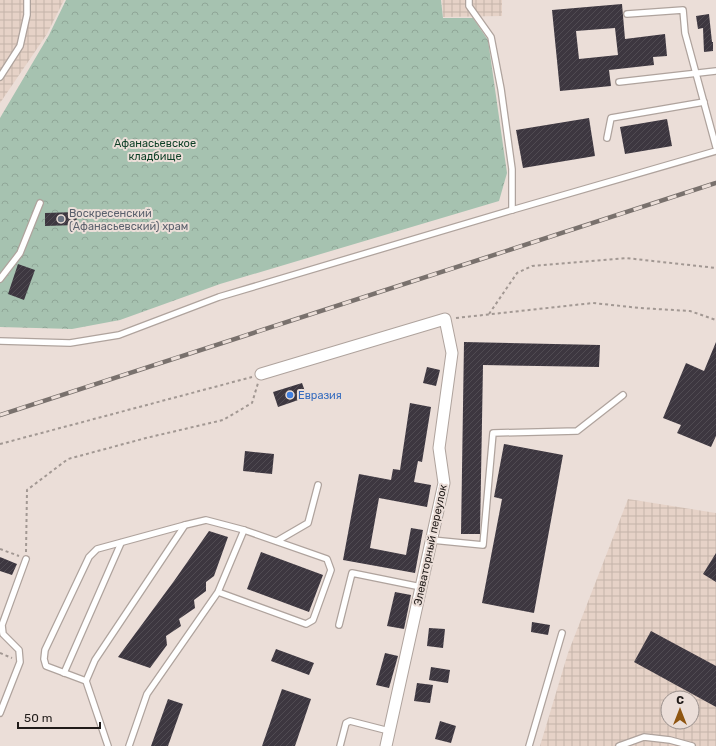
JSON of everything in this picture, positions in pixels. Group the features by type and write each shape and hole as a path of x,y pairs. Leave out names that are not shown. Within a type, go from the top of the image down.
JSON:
{"street":[{"path":"261,374 445,319"},
{"name":"Элеваторный переулок","path":"386,746 444,483 438,448 452,352 445,319"}],"lane":[{"path":"0,77 20,46 27,15 27,0"},
{"path":"469,0 469,6 491,37 501,89 512,169 512,210"},
{"path":"627,14 683,10 686,33 716,147"},
{"path":"619,82 716,70"},
{"path":"607,138 611,118 704,102"},
{"path":"0,341 70,343 118,334 219,297 716,151"},
{"path":"0,279 20,253 40,203"},
{"path":"432,540 483,545 492,433 577,431 623,394"},
{"path":"277,542 308,523 318,485"},
{"path":"86,681 46,666 44,659 45,650 89,556 97,548 206,520 244,530 327,559 331,570 313,620 306,624 218,592"},
{"path":"108,746 86,681 96,660 185,525"},
{"path":"129,746 146,694 218,592 244,530"},
{"path":"64,673 121,542"},
{"path":"0,712 20,662 19,650 3,634 2,625 26,559"},
{"path":"339,625 352,573 421,587"},
{"path":"530,746 562,633"},
{"path":"340,746 346,723 350,721 389,731"},
{"path":"619,746 644,737 670,740 692,746"}],"path":[{"path":"489,314 517,273 532,266 626,258 716,268"},
{"path":"445,319 593,302 640,308 690,311 716,320"},
{"path":"0,444 261,374"},
{"path":"0,549 26,559 27,490 68,459 146,438 223,420 252,403 261,374"},
{"path":"0,653 20,662"}],"shaded area":[{"path":"0,0 64,0 47,34 0,103"},
{"path":"442,0 502,0 502,16 443,17"},
{"path":"628,499 716,513 716,746 540,746 568,653"}],"green space":[{"name":"Афанасьевское кладбище","path":"66,0 441,0 443,18 473,18 488,40 507,173 499,201 220,284 120,320 72,329 0,327 0,118 49,35"}],"building":[{"path":"622,4 625,39 665,34 667,56 653,57 654,65 609,70 611,86 560,91 552,10","holes":["615,28 618,55 579,59 576,31"]},
{"path":"709,14 713,51 704,52 703,28 698,29 696,16"},
{"path":"589,118 595,156 523,168 516,130"},
{"path":"667,119 672,146 625,154 620,127"},
{"name":"Воскресенский (Афанасьевский) храм","path":"76,212 77,225 45,226 45,213"},
{"path":"18,264 35,270 24,300 8,294"},
{"path":"464,342 600,345 599,367 483,365 480,534 461,534"},
{"path":"716,342 716,436 711,447 677,433 681,425 663,418 686,363 704,371"},
{"path":"427,367 440,370 436,386 423,383"},
{"name":"Евразия","path":"302,383 307,397 278,407 273,392"},
{"path":"410,403 431,407 422,462 418,461 414,482 431,485 427,507 379,498 370,548 406,555 411,528 423,530 415,573 343,560 359,474 391,480 393,469 400,470"},
{"path":"504,444 563,455 534,613 482,603 502,499 494,497"},
{"path":"245,451 274,454 272,474 243,471"},
{"path":"209,531 228,537 214,576 206,582 206,591 194,600 195,608 179,619 181,626 166,636 167,645 150,668 118,657 174,581"},
{"path":"261,552 323,575 309,612 247,589"},
{"path":"716,553 716,582 703,574"},
{"path":"0,557 17,564 12,575 0,571"},
{"path":"395,592 411,595 404,629 387,626"},
{"path":"532,622 550,625 548,635 531,632"},
{"path":"429,628 445,629 443,648 427,646"},
{"path":"651,631 716,666 716,707 700,698 700,690 685,690 634,662"},
{"path":"276,649 314,663 309,675 271,661"},
{"path":"385,653 398,656 389,688 376,685"},
{"path":"431,667 450,670 448,683 429,680"},
{"path":"417,683 433,685 430,703 414,701"},
{"path":"282,689 311,699 295,746 262,746"},
{"path":"168,699 183,704 168,746 151,746"},
{"path":"440,721 456,726 451,743 435,739"}],"railway":[{"path":"0,415 716,183"}],"place":[{"name":"Воскресенский (Афанасьевский) храм","path":"61,219"},
{"name":"Евразия","path":"290,395"}]}
